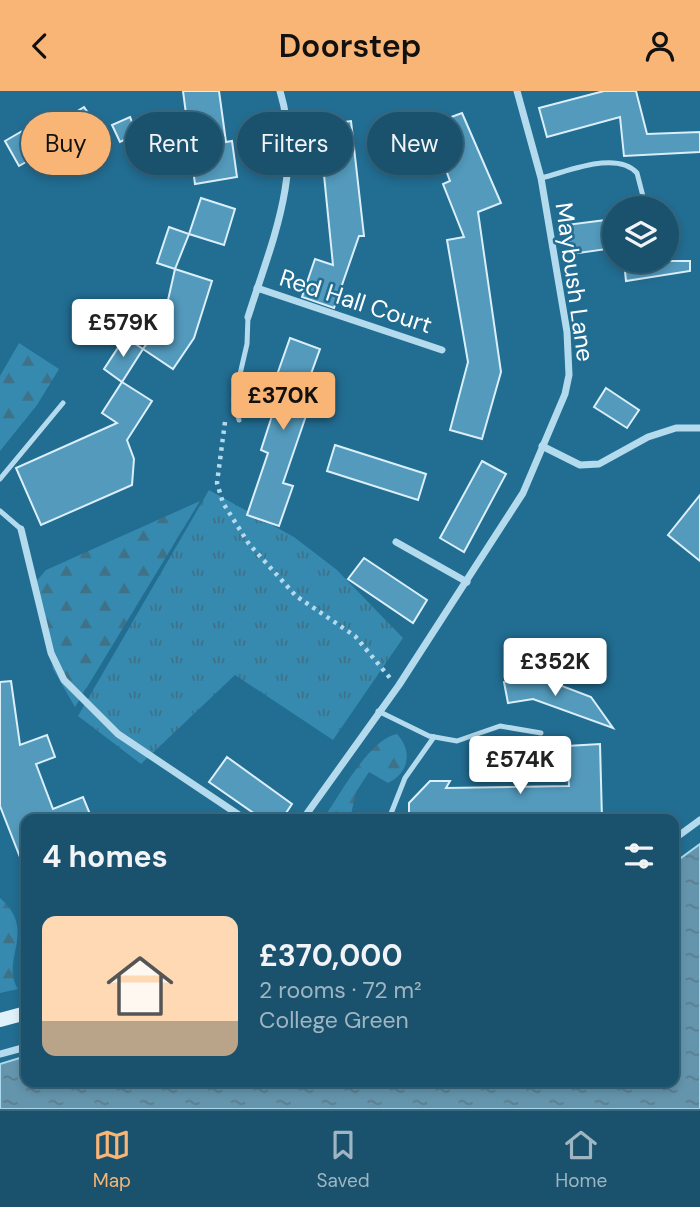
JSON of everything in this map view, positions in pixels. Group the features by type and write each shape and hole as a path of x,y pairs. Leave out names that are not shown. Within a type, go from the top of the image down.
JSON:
{"street":[{"path":"248,317 288,179 291,147 288,116 280,91"},
{"name":"Maybush Lane","path":"307,814 399,685 523,493 565,394 569,375 567,332 541,178 517,91"},
{"name":"Red Hall Court","path":"257,288 442,350"},
{"path":"542,446 580,465 599,464 648,437 676,428 700,428"},
{"path":"21,529 51,653 64,680 118,734 183,781 237,814"},
{"path":"396,542 467,582"},
{"path":"679,835 700,820"},
{"path":"0,1020 21,1014"},
{"path":"0,1054 21,1048"}],"lane":[{"path":"541,178 607,163 621,163 637,173 643,196"},
{"path":"239,420 234,400 247,344 248,317"},
{"path":"0,479 62,403"},
{"path":"0,511 21,529"},
{"path":"379,711 434,737 457,741 500,726 541,733"},
{"path":"391,814 405,778 434,737"}],"path":[{"path":"225,412 217,483 223,503 249,544 296,596 355,636 381,671 399,685"}],"green space":[{"path":"19,343 59,369 37,405 0,451 0,376"},
{"path":"209,490 294,537 337,570 403,638 333,740 235,675 141,764 78,716"},
{"path":"200,501 75,707 53,669 34,584 46,570"},
{"path":"397,734 405,747 406,761 401,774 388,783 369,772 356,792 351,814 326,814 366,757 386,738"},
{"path":"0,898 11,910 16,922 18,933 13,967 18,989 0,993"}],"water":[{"path":"700,844 700,1109 0,1109 0,1064 21,1058 21,1087 679,1087 679,859"}],"building":[{"path":"183,91 219,91 222,112 186,112"},
{"path":"604,91 636,91 647,134 700,132 700,152 624,156 620,117 547,137 539,108"},
{"path":"463,115 501,203 478,212 501,372 482,439 450,430 468,362 447,240 464,237 443,184 450,181 448,175 463,175"},
{"path":"125,119 125,140 120,142 112,125"},
{"path":"223,120 226,142 232,141 237,177 195,184 194,175 223,175"},
{"path":"21,132 21,165 19,166 5,141"},
{"path":"353,139 364,236 359,236 334,308 302,297 315,259 333,265 324,175 353,175"},
{"path":"201,198 235,209 224,245 189,234"},
{"path":"602,220 602,250 572,254 566,225"},
{"path":"169,227 189,234 175,269 157,263"},
{"path":"679,261 690,261 690,271 679,273"},
{"path":"175,269 212,281 194,338 173,369 143,349 164,318"},
{"path":"625,273 677,273 626,281"},
{"path":"125,337 143,349 122,382 104,369"},
{"path":"290,338 320,349 299,407 308,410 283,483 293,486 279,526 247,515 268,453 261,450 280,391 272,389"},
{"path":"122,382 152,401 127,440 134,459 132,485 41,525 16,468 117,423 102,413"},
{"path":"606,388 639,410 627,428 594,407"},
{"path":"335,445 426,474 418,500 327,471"},
{"path":"482,461 506,474 464,552 440,538"},
{"path":"700,495 700,561 668,535"},
{"path":"364,558 427,600 413,623 348,579"},
{"path":"536,676 591,697 613,728 533,699 508,703 504,682"},
{"path":"11,681 20,745 47,735 55,757 36,764 53,809 83,797 90,814 21,814 21,860 0,806 0,682"},
{"path":"600,744 602,814 409,814 409,803 430,781 450,781 446,788 569,786 567,746"},
{"path":"227,757 292,804 285,814 255,814 209,782"}]}
